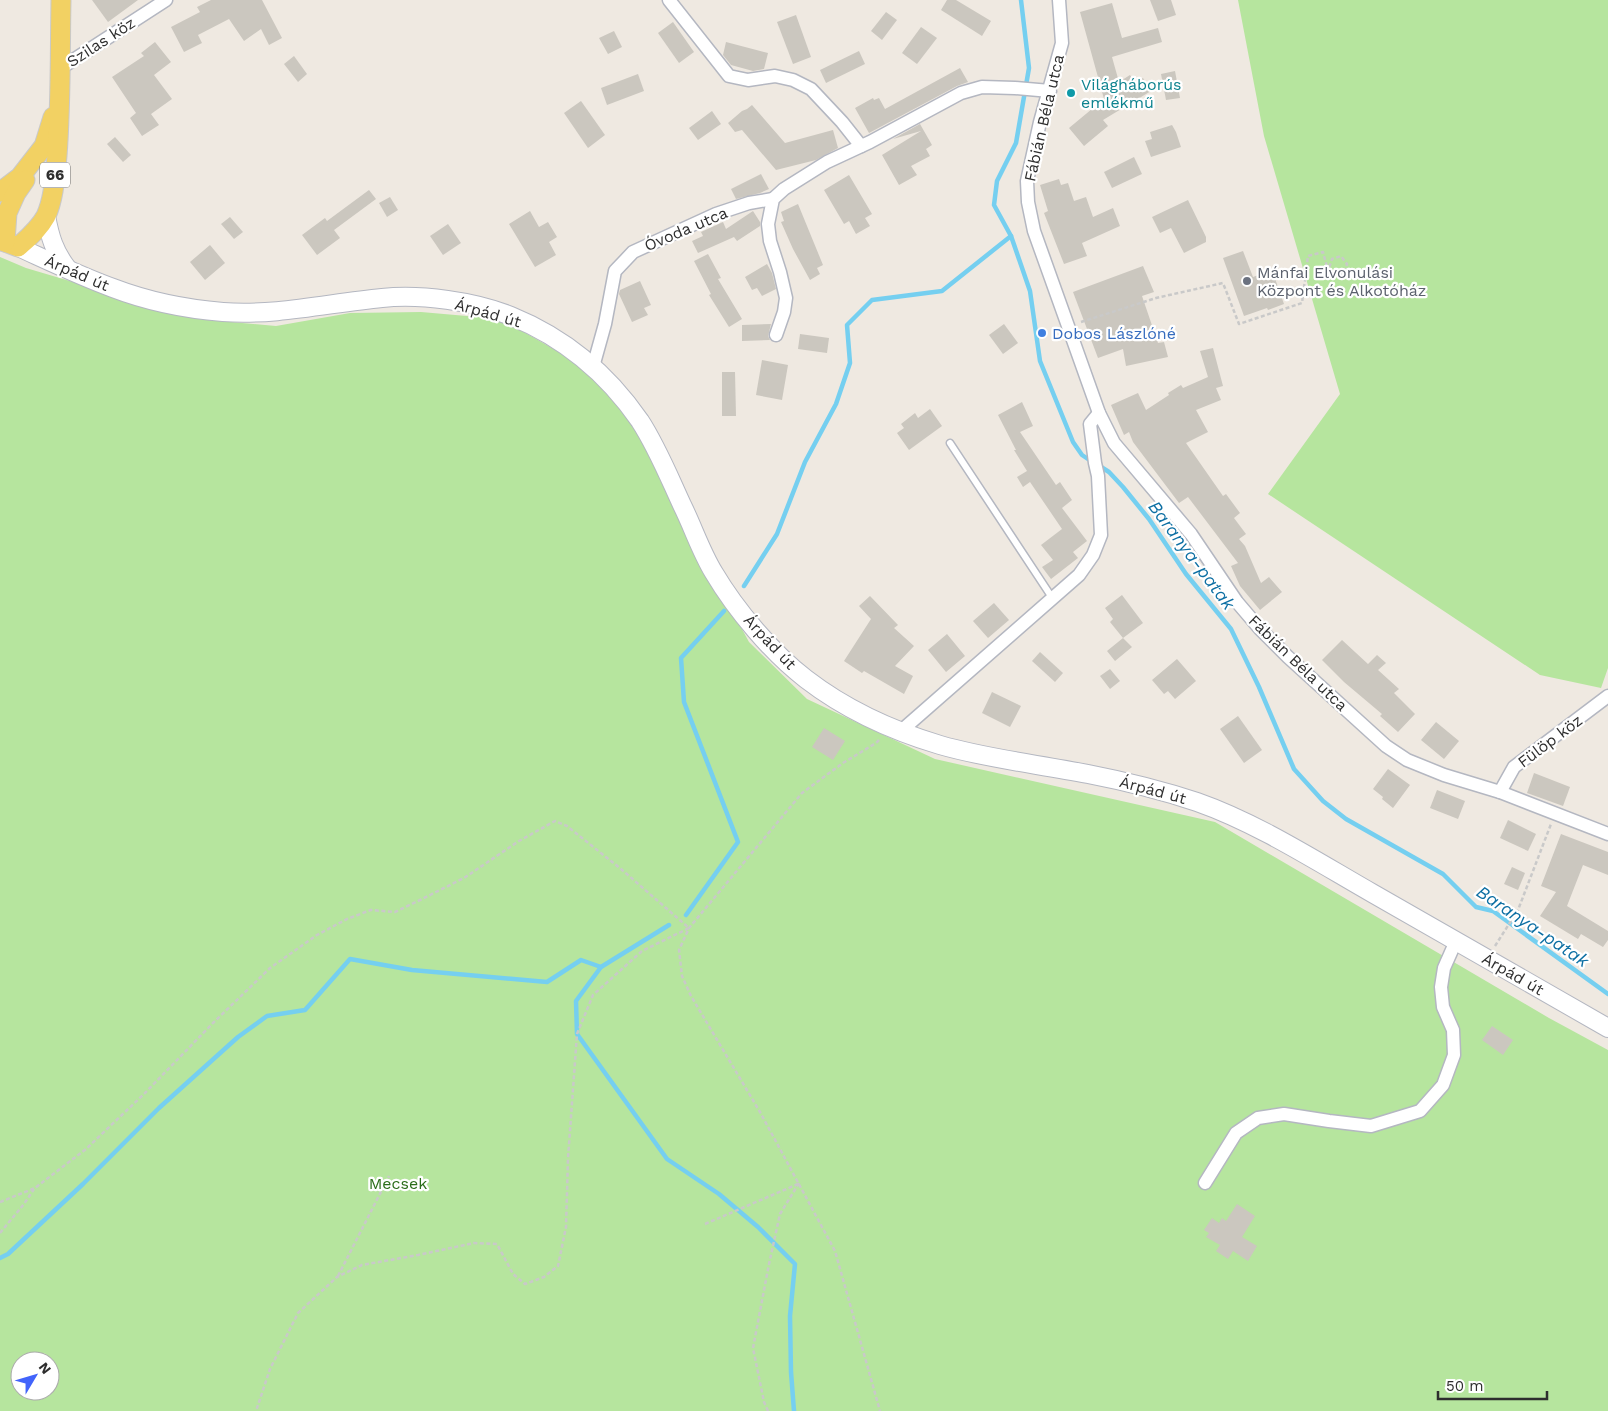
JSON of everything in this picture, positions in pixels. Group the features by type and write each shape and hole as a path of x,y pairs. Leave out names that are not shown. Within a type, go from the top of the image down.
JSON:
{"main road":[{"name":"66","path":"60,92 44,146 11,201 7,213 8,243 34,233 46,216 51,200 60,119 61,0"},
{"name":"66","path":"0,192 20,177 44,146"},
{"path":"46,216 50,236 57,254 68,269"},
{"name":"Árpád út","path":"8,243 110,287 139,297 193,308 225,312 280,310 386,297 419,297 465,303 506,314 539,329 556,338 593,367 621,396 642,425 667,472 711,568 726,593 781,658 806,680 855,710 894,729 939,745 988,757 1090,774 1162,791 1241,820 1312,858 1608,1028"}],"street":[{"name":"Szilas köz","path":"61,68 166,0"},
{"path":"668,0 729,76 748,80 774,76 793,80 811,89 842,122 861,146"},
{"name":"Fábián Béla utca","path":"1060,0 1062,43 1043,91 1040,122 1027,181 1028,202 1034,231 1099,413 1114,443 1191,534 1237,602 1260,629 1386,746 1407,760 1444,775 1500,792 1608,834"},
{"name":"Óvoda utca","path":"593,367 605,324 616,270 632,252 716,214 749,203 773,199 784,189 827,162 961,93 982,88 1015,88 1043,91"},
{"path":"773,199 768,224 770,241 786,298 784,312 776,336"},
{"path":"894,729 1053,599 1079,576 1093,555 1101,535 1098,476 1094,463 1090,424 1099,413"},
{"name":"Fülöp köz","path":"1500,792 1514,767 1608,696"},
{"path":"1205,1183 1236,1133 1258,1118 1284,1114 1371,1126 1420,1111 1443,1085 1454,1055 1453,1030 1443,1007 1441,987 1444,968 1456,941"}],"lane":[{"path":"950,443 1053,599"}],"path":[{"path":"1068,326 1156,298 1224,283 1239,324 1302,303 1308,256 1323,252 1328,271 1335,276 1344,273 1347,264 1341,256 1332,259 1328,271"},
{"path":"880,1411 835,1251 760,1112 691,996 682,976 680,950 688,928 802,793 894,729"},
{"path":"1504,931 1515,914 1556,814"},
{"path":"0,1202 35,1188 86,1149 270,968 317,935 347,919 370,910 395,912 404,908 464,878 519,840 555,821 567,826 621,869 688,928"},
{"path":"256,1411 270,1369 298,1313 338,1277 362,1265 474,1243 496,1244 513,1274 525,1284 544,1277 558,1266 566,1227 568,1158 577,1034 593,995 642,951 688,928"},
{"path":"338,1277 389,1176"},
{"path":"705,1224 799,1183"},
{"path":"768,1411 764,1402 753,1348 780,1214 799,1183"},
{"path":"0,1233 35,1188"}],"green space":[{"path":"1238,0 1608,0 1608,668 1601,688 1540,675 1268,494 1340,394 1264,136"},
{"name":"Mecsek","path":"0,257 26,268 198,319 276,326 350,313 421,312 501,319 594,372 629,411 664,485 749,642 807,699 935,759 1215,822 1549,1018 1608,1050 1608,1411 0,1411"}],"building":[{"path":"92,0 138,0 108,22"},
{"path":"211,0 262,0 282,38 269,45 261,29 244,41 229,19 198,35 202,43 184,52 171,27 200,12 197,7"},
{"path":"947,0 956,0 991,21 982,36 941,10"},
{"path":"1150,0 1171,0 1176,15 1158,21"},
{"path":"1112,3 1122,38 1158,28 1162,42 1112,57 1119,82 1130,75 1135,83 1143,78 1151,91 1103,120 1108,126 1084,146 1069,128 1104,99 1080,12"},
{"path":"886,12 897,20 882,40 871,31"},
{"path":"796,15 811,57 793,64 777,22"},
{"path":"673,22 694,52 679,63 658,33"},
{"path":"921,27 937,38 917,64 902,53"},
{"path":"614,31 622,47 608,54 599,38"},
{"path":"155,42 171,62 154,75 172,99 151,114 159,125 142,136 130,118 136,113 112,77 144,56 141,53"},
{"path":"726,42 768,53 764,69 753,71 731,65 723,55"},
{"path":"859,51 865,64 826,83 820,70"},
{"path":"294,56 307,74 298,82 284,64"},
{"path":"960,68 968,82 869,133 855,108 873,98 874,100 879,98 885,109"},
{"path":"1175,71 1180,98 1166,100 1161,74"},
{"path":"638,74 644,91 607,105 601,88"},
{"path":"581,101 605,135 588,148 564,113"},
{"path":"752,105 785,143 833,130 838,148 816,160 776,170 742,130 735,132 728,123"},
{"path":"712,111 721,124 698,140 689,128"},
{"path":"920,124 932,145 926,149 930,156 911,166 917,175 899,185 882,155 921,131 893,139"},
{"path":"1172,125 1181,147 1151,157 1145,141 1152,139 1150,132"},
{"path":"115,137 131,155 123,162 107,144"},
{"path":"1134,157 1142,174 1112,188 1104,172"},
{"path":"761,174 769,189 736,199 731,189"},
{"path":"849,175 872,214 865,218 870,226 856,234 849,221 844,224 824,190"},
{"path":"1059,179 1061,185 1068,183 1074,201 1086,197 1093,217 1113,208 1120,226 1082,243 1087,256 1064,264 1044,213 1048,211 1040,185"},
{"path":"369,190 376,199 334,230 340,238 317,255 302,235 325,218 327,221"},
{"path":"390,197 398,210 387,217 379,203"},
{"path":"1188,200 1206,237 1206,242 1184,253 1171,228 1160,233 1152,217"},
{"path":"798,204 823,265 817,268 820,274 810,280 781,222 784,221 781,212"},
{"path":"530,211 539,227 548,222 557,237 549,242 556,255 535,267 509,224"},
{"path":"753,211 760,222 760,226 737,241 734,237 698,253 692,241 703,236 701,232 723,222 726,229"},
{"path":"230,217 243,232 234,239 221,224"},
{"path":"448,224 461,243 443,255 430,236"},
{"path":"210,245 225,263 205,280 190,262"},
{"path":"1243,251 1253,277 1272,270 1284,304 1244,316 1223,258"},
{"path":"708,254 721,278 718,279 742,319 729,327 709,295 711,294 694,261"},
{"path":"767,264 772,273 776,289 762,296 757,288 752,290 745,277"},
{"path":"1143,266 1154,292 1142,296 1158,343 1164,342 1168,357 1126,366 1123,349 1098,358 1073,292"},
{"path":"640,281 651,305 644,308 648,315 632,322 619,294 620,290"},
{"path":"771,324 768,336 770,340 742,341 742,325"},
{"path":"1004,324 1018,343 1003,354 989,335"},
{"path":"800,334 829,338 827,353 798,349"},
{"path":"1213,348 1223,386 1216,388 1221,400 1196,410 1208,432 1186,443 1223,496 1226,494 1240,513 1234,518 1246,534 1239,539 1245,546 1261,583 1269,577 1282,592 1260,610 1240,586 1231,566 1238,563 1188,497 1179,503 1133,442 1129,432 1124,435 1111,405 1138,393 1146,410 1181,385 1183,388 1208,377 1200,351"},
{"path":"762,360 788,365 782,400 756,395"},
{"path":"722,372 735,372 736,416 722,416"},
{"path":"1022,402 1033,426 1020,432 1056,485 1060,482 1072,500 1062,508 1087,541 1073,552 1078,558 1051,579 1042,567 1053,560 1041,545 1062,529 1030,482 1023,487 1017,477 1027,471 1014,450 1016,450 998,415"},
{"path":"930,409 942,426 909,450 897,433 904,428 901,424 915,413 918,418"},
{"path":"1122,595 1143,623 1123,638 1110,622 1113,619 1105,608"},
{"path":"870,596 898,625 894,628 914,646 895,666 913,676 904,694 864,671 862,673 844,661 871,619 859,606"},
{"path":"994,603 1009,620 988,638 973,621"},
{"path":"947,634 965,656 946,672 928,650"},
{"path":"1123,638 1132,647 1115,661 1107,651"},
{"path":"1342,640 1368,664 1377,655 1386,663 1378,670 1399,689 1394,693 1415,714 1398,732 1380,716 1382,714 1344,682 1322,660"},
{"path":"1040,652 1063,673 1055,682 1032,661"},
{"path":"1177,659 1196,681 1175,699 1168,691 1164,694 1152,680"},
{"path":"1110,669 1120,681 1110,689 1100,676"},
{"path":"992,692 1021,706 1010,727 982,713"},
{"path":"1238,716 1262,750 1244,763 1220,729"},
{"path":"1436,722 1459,741 1444,759 1421,740"},
{"path":"824,728 845,741 833,760 812,747"},
{"path":"1388,769 1410,785 1393,808 1373,789"},
{"path":"1534,773 1570,787 1563,806 1527,793"},
{"path":"1437,790 1465,801 1458,819 1430,808"},
{"path":"1508,820 1536,834 1528,851 1500,838"},
{"path":"1561,834 1608,852 1608,875 1583,865 1567,906 1608,931 1608,940 1603,947 1581,934 1578,939 1540,916 1556,892 1541,886"},
{"path":"1512,867 1525,873 1518,890 1504,884"},
{"path":"1492,1026 1513,1040 1503,1055 1482,1040"},
{"path":"1237,1204 1255,1216 1242,1237 1257,1246 1248,1261 1233,1251 1228,1259 1216,1251 1220,1245 1206,1237 1209,1233 1204,1230 1212,1218 1219,1223 1222,1218 1226,1221"}],"waterway":[{"name":"Baranya-patak","path":"1021,0 1029,68 1016,143 997,181 994,205 1011,236 1030,291 1040,361 1073,442 1082,455 1091,461"},
{"path":"744,586 777,534 805,462 836,404 850,363 847,325 872,300 942,291 1011,236"},
{"name":"Baranya-patak","path":"1098,465 1109,472 1149,519 1186,574 1231,629 1259,687 1294,769 1323,801 1346,819 1443,874 1476,907 1493,911 1608,994"},
{"path":"686,915 738,842 684,702 681,658 724,611"},
{"path":"669,925 601,967 576,1001 577,1034 667,1159 719,1194 758,1227 795,1264 790,1316 794,1411"},
{"path":"0,1258 8,1254 83,1184 159,1108 238,1037 267,1016 305,1010 350,959 412,970 547,982 581,960 601,967"}],"place":[{"name":"Világháborús emlékmű","path":"1071,93"},
{"name":"Mánfai Elvonulási Központ és Alkotóház","path":"1247,281"},
{"name":"Dobos Lászlóné","path":"1042,333"}]}
